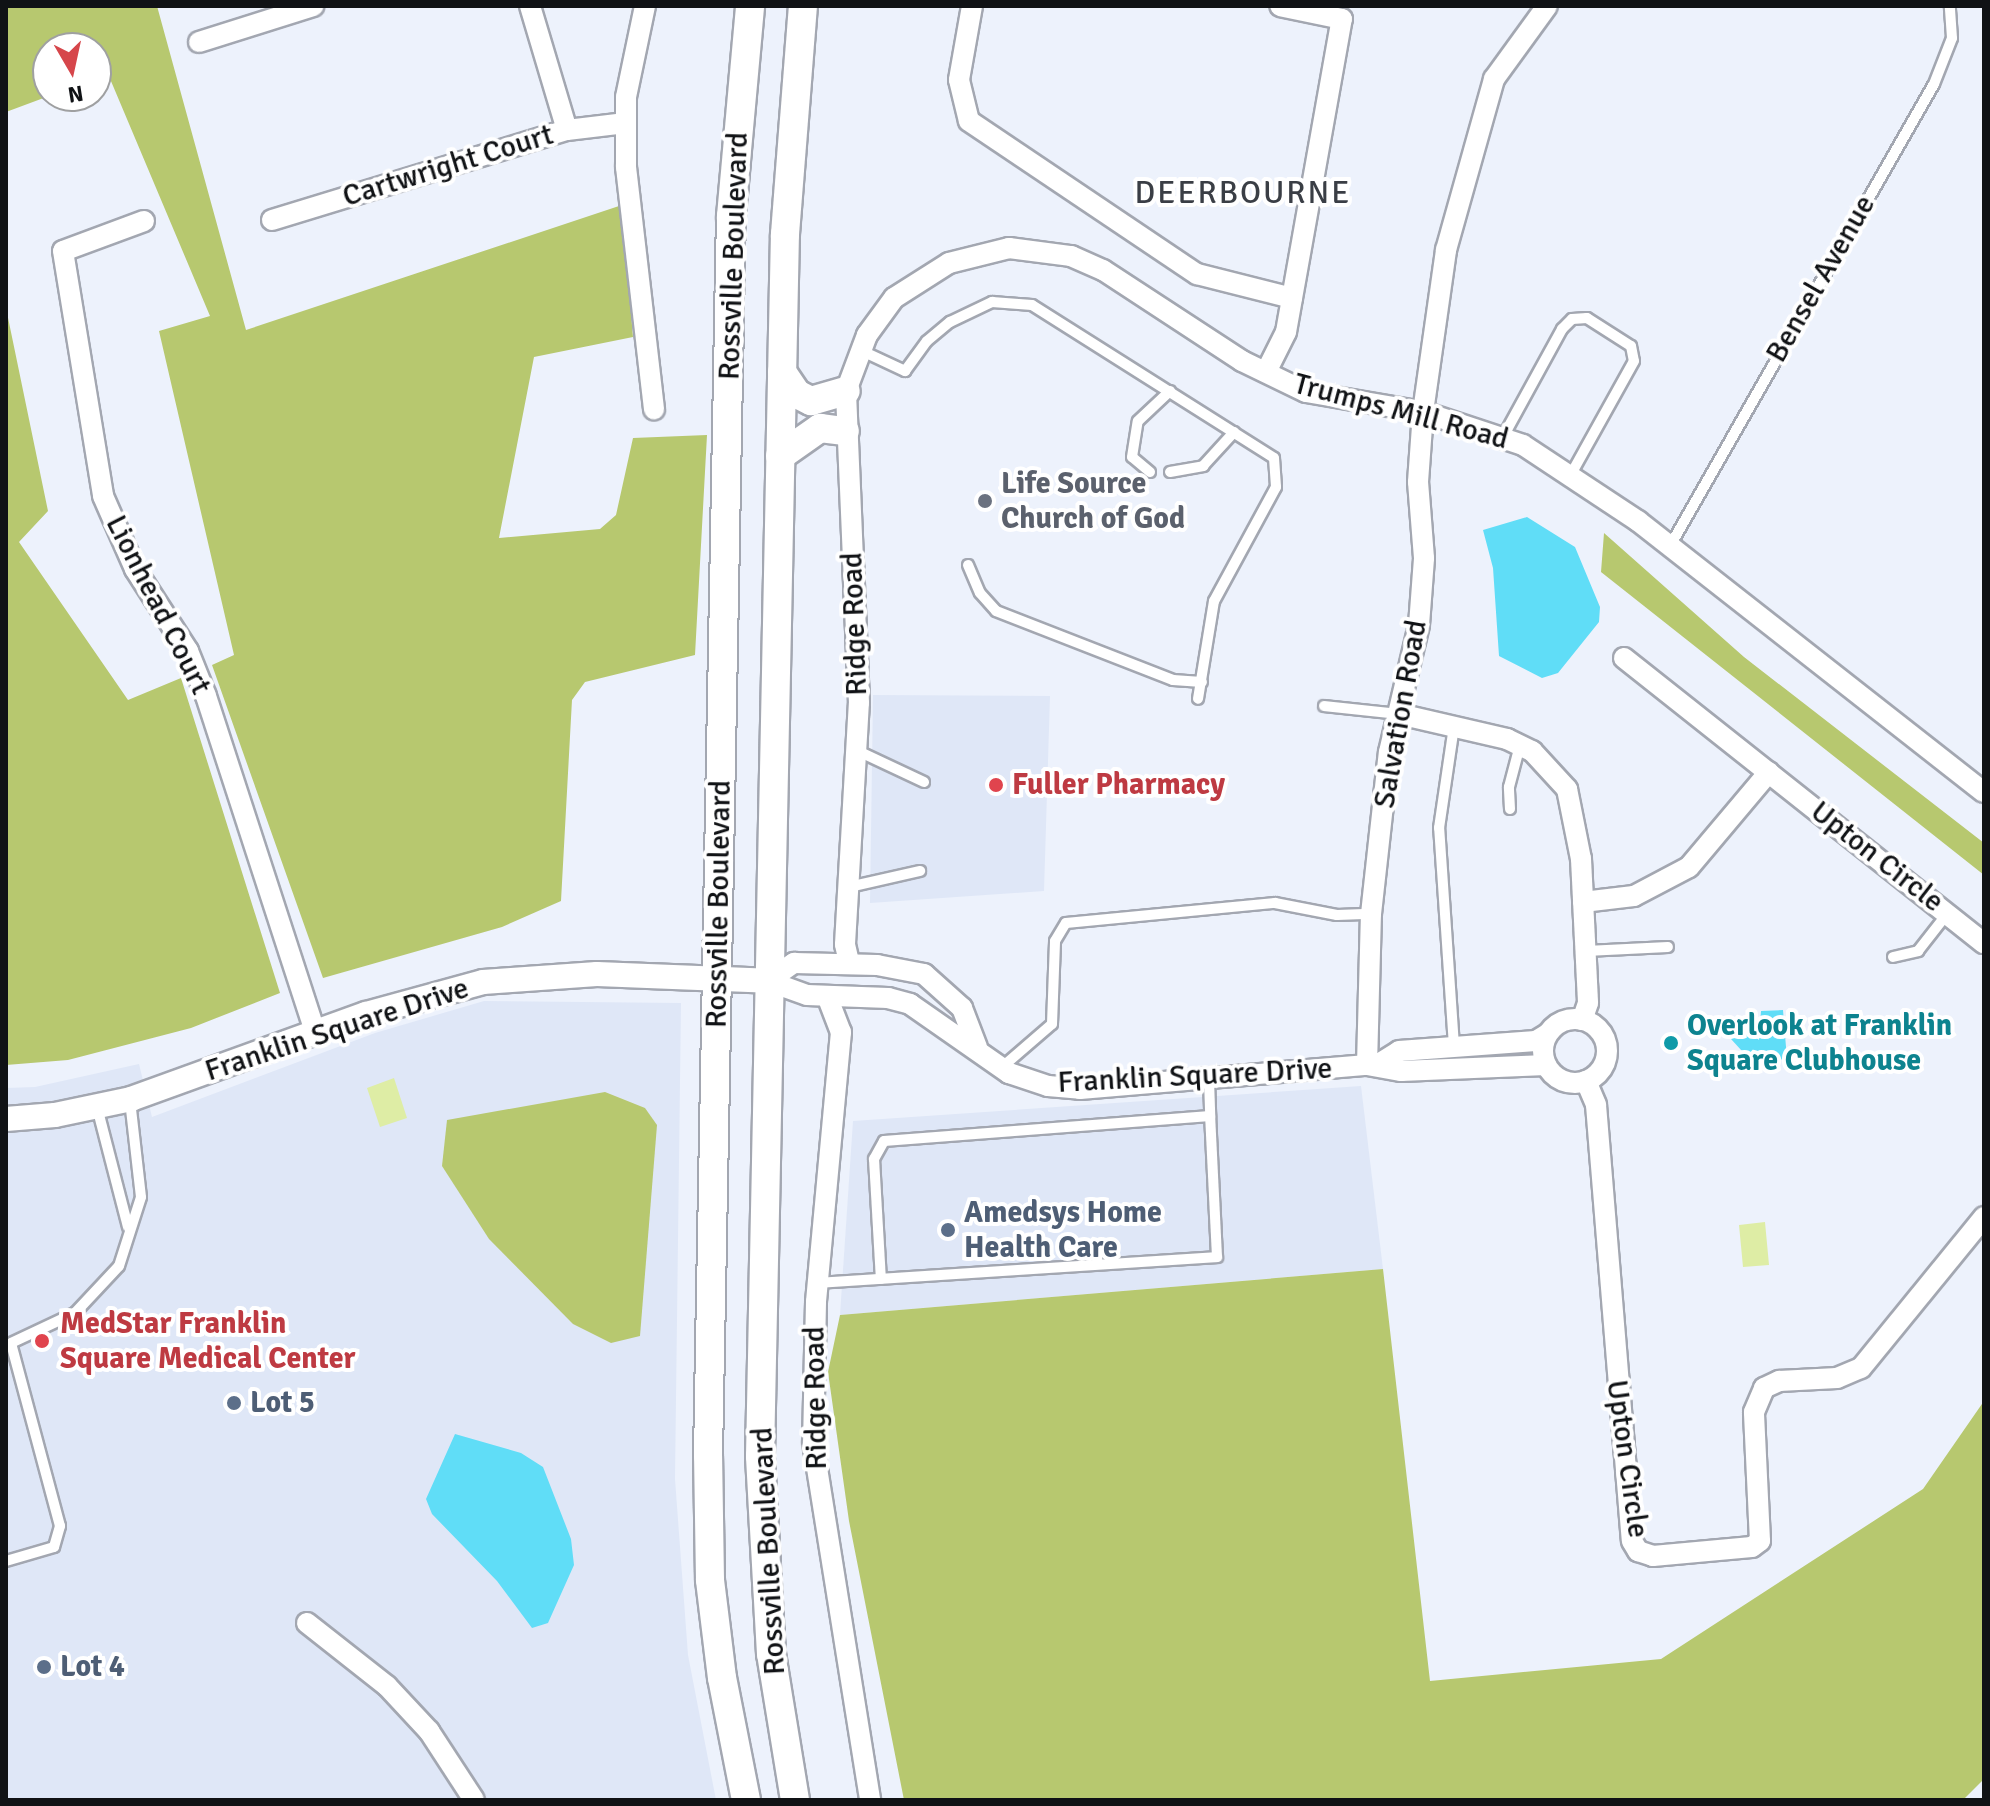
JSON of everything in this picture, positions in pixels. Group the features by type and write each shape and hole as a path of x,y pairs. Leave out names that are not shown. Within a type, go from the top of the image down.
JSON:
{"main road":[{"name":"Rossville Boulevard","path":"746,1800 722,1678 710,1580 708,1456 731,216 750,6"},
{"name":"Rossville Boulevard","path":"795,1800 771,1654 761,1504 768,981 787,176 803,6"},
{"path":"782,372 797,394 811,401 846,391"},
{"path":"780,456 820,428 845,431"}],"street":[{"path":"199,42 313,6"},
{"path":"530,6 567,130"},
{"path":"645,6 626,97 626,167 654,409"},
{"path":"972,6 959,80 969,121 1197,274 1292,298"},
{"path":"1266,372 1286,332 1342,19 1280,6"},
{"name":"Salvation Road","path":"1372,1065 1371,914 1389,752 1423,587 1418,482 1423,412 1446,250 1494,79 1547,6"},
{"name":"Cartwright Court","path":"272,220 567,130 626,123"},
{"name":"Lionhead Court","path":"144,221 63,251 103,496 135,569 188,651 206,696 315,1032"},
{"name":"Trumps Mill Road","path":"894,298 949,263 1009,248 1043,250 1103,270 1266,372 1306,392 1423,412 1504,435 1570,476 1669,546 1984,792"},
{"name":"Ridge Road","path":"849,962 849,887 858,751 846,391 860,350 894,298"},
{"name":"Upton Circle","path":"1624,658 1984,943"},
{"path":"1399,714 1520,745 1532,751 1567,789 1578,830 1583,902 1588,1003 1582,1020"},
{"path":"1583,902 1634,896 1689,867 1769,772"},
{"name":"Franklin Square Drive","path":"768,981 794,963 849,962 924,974 962,1008 977,1047"},
{"name":"Franklin Square Drive","path":"6,1119 97,1107 129,1099 439,990 512,978 597,974 768,981 827,996 910,1004 952,1037 977,1047 1001,1068 1028,1081 1080,1089 1372,1065 1401,1071 1546,1065"},
{"name":"Ridge Road","path":"827,996 841,1032 817,1283 813,1443 870,1800"},
{"path":"1582,1020 1599,1030 1607,1049 1602,1068 1586,1081 1568,1082 1546,1065 1547,1034 1562,1021 1582,1020"},
{"name":"Franklin Square Drive","path":"1372,1065 1399,1051 1536,1041 1547,1034"},
{"name":"Upton Circle","path":"1586,1081 1596,1105 1632,1541 1638,1551 1653,1556 1752,1547 1760,1541 1754,1412 1764,1388 1779,1381 1837,1378 1861,1368 1984,1217"},
{"path":"307,1623 387,1686 429,1731 474,1800"}],"lane":[{"name":"Bensel Avenue","path":"1669,546 1934,84 1952,38 1950,6"},
{"path":"860,350 905,371 927,341 950,322 992,302 1032,305 1274,458 1276,487 1214,601 1198,699"},
{"path":"1504,435 1562,329 1572,319 1587,318 1631,346 1634,361 1570,476"},
{"path":"1150,472 1132,457 1138,421 1170,391"},
{"path":"1170,472 1203,466 1234,432"},
{"path":"968,565 980,593 996,611 1173,680 1202,682"},
{"path":"1324,706 1399,714"},
{"path":"1454,726 1439,828 1454,1046"},
{"path":"1510,809 1509,787 1520,745"},
{"path":"858,751 924,782"},
{"path":"849,887 920,871"},
{"path":"1001,1068 1035,1044 1052,1024 1055,941 1066,923 1275,903 1337,915 1371,914"},
{"path":"1893,957 1918,951 1947,914"},
{"path":"1586,951 1668,947"},
{"path":"817,1283 1217,1257 1209,1080"},
{"path":"6,1561 54,1547 60,1526 8,1344 75,1313 119,1266 128,1227 141,1197 142,1176 129,1099"},
{"path":"97,1107 128,1227"},
{"path":"881,1279 874,1159 884,1141 1210,1116"}],"shaded area":[{"path":"873,695 1050,696 1044,891 870,903"},
{"path":"484,1001 681,1003 675,1479 688,1655 716,1800 6,1800 6,1088 35,1087 139,1064 152,1117 375,1033"},
{"path":"1361,1086 1383,1269 840,1315 853,1121"}],"green space":[{"path":"6,6 157,6 246,330 622,205 633,337 534,357 499,538 600,529 616,515 633,438 707,435 695,655 585,682 572,700 561,901 502,927 323,978 212,665 234,655 159,331 210,316 112,83 112,32 32,32 32,102 6,112"},
{"path":"6,308 48,511 19,542 128,700 181,678 280,993 191,1028 68,1060 6,1065"},
{"path":"1604,533 1744,657 1984,843 1984,875 1601,572"},
{"path":"394,1078 407,1118 380,1127 367,1088"},
{"path":"605,1092 645,1108 657,1125 640,1336 611,1343 573,1324 489,1239 442,1166 447,1120"},
{"path":"1765,1222 1769,1265 1743,1267 1739,1225"},
{"path":"1383,1269 1430,1681 1661,1659 1923,1489 1984,1401 1984,1779 1963,1800 904,1800 849,1521 828,1372 840,1315"}],"water":[{"path":"1527,517 1575,547 1600,607 1599,622 1558,673 1542,678 1499,656 1493,568 1483,530"},
{"path":"1783,1010 1787,1059 1752,1062 1731,1039 1742,1026 1759,1040 1761,1011"},
{"path":"455,1434 521,1453 543,1467 571,1539 574,1565 548,1623 532,1628 497,1581 432,1514 426,1499"}],"place":[{"name":"Life Source Church of God","path":"985,501"},
{"name":"Fuller Pharmacy","path":"996,785"},
{"name":"Overlook at Franklin Square Clubhouse","path":"1671,1043"},
{"name":"Amedsys Home Health Care","path":"948,1230"},
{"name":"MedStar Franklin Square Medical Center","path":"42,1341"},
{"name":"Lot 5","path":"234,1403"},
{"name":"Lot 4","path":"44,1667"}],"district":[{"name":"DEERBOURNE","path":"1243,193"}]}
